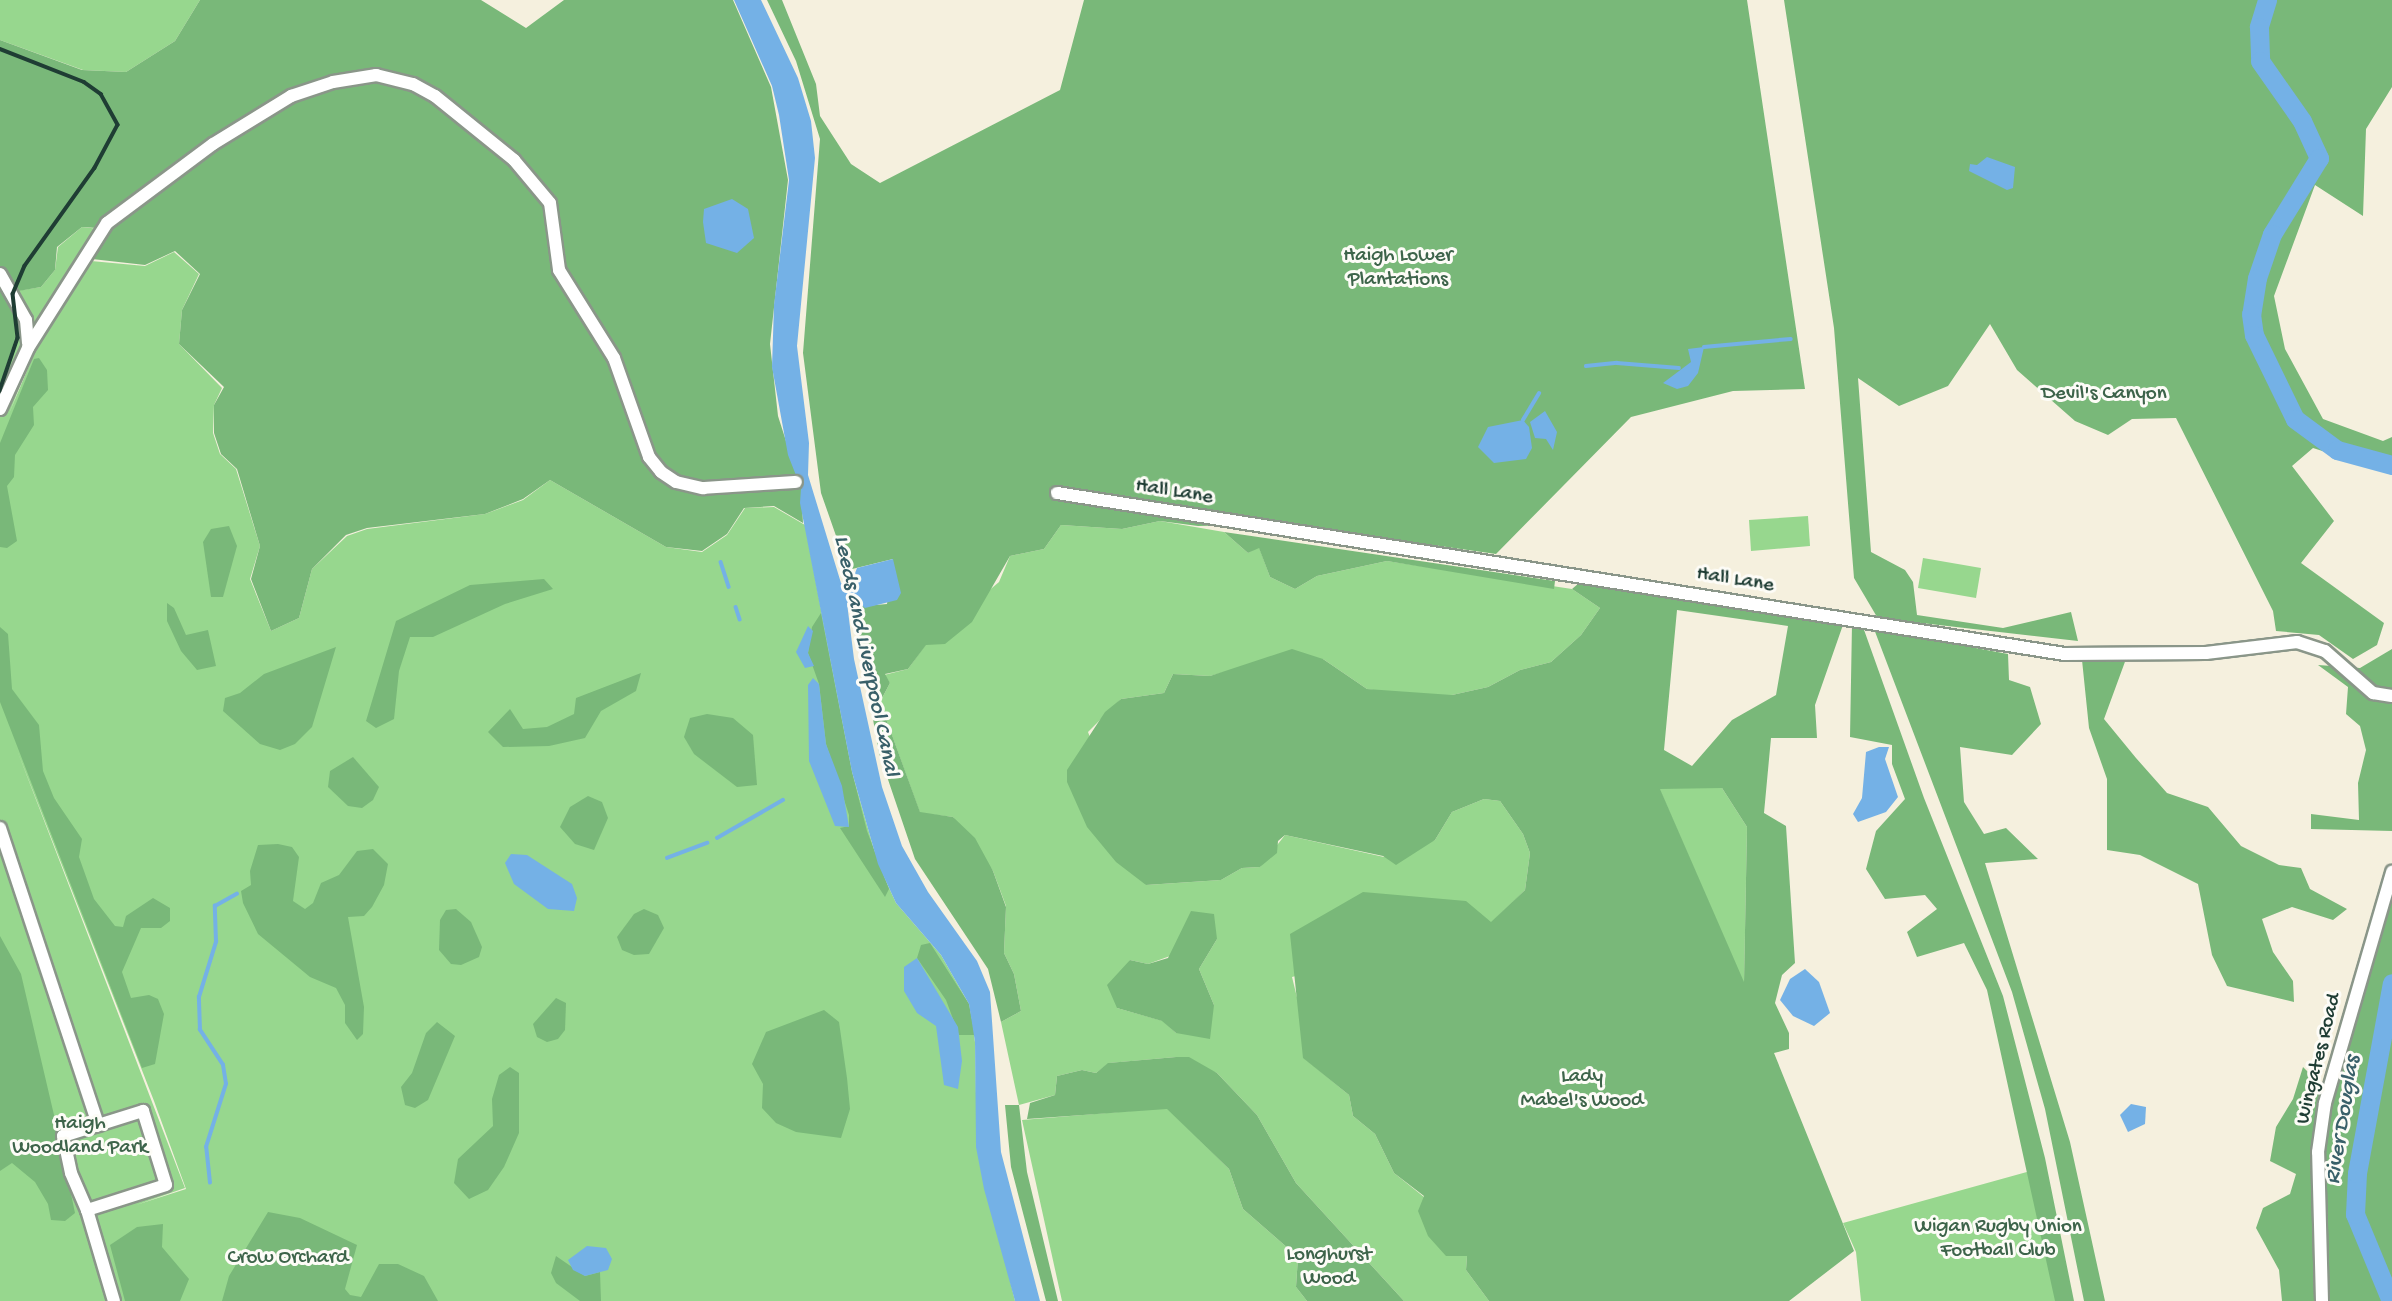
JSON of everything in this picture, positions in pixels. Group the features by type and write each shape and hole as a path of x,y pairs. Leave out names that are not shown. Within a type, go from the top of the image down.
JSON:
{"street":[{"path":"0,409 28,348 107,223 213,144 291,96 333,82 376,75 414,84 435,96 514,160 545,195 555,220 559,270 614,358 645,446 661,472 676,482 703,488 796,482"},
{"path":"0,274 26,320 28,348"},
{"name":"Hall Lane","path":"1056,493 2064,654 2206,653 2297,642 2325,651 2374,693 2392,696"},
{"path":"0,828 98,1125"},
{"name":"Wingates Road","path":"2322,1301 2318,1152 2325,1102 2392,872"},
{"path":"87,1210 166,1185 143,1111 63,1136 62,1142 87,1210 114,1301"}],"green space":[{"path":"0,0 200,0 175,41 126,72 83,70 0,40"},
{"path":"200,0 481,0 526,28 564,0 733,0 771,87 788,180 770,344 778,416 801,488 803,523 774,506 744,508 727,534 702,551 666,547 550,480 523,499 485,514 367,528 346,535 312,569 299,618 271,631 251,579 260,546 237,469 221,454 214,433 214,405 224,387 179,344 182,310 200,274 175,251 145,265 92,259 111,229 82,227 57,247 55,270 41,287 13,292 15,338 0,386 0,40 82,70 126,72 175,41"},
{"name":"Haigh Lower Plantations","path":"767,0 782,0 816,84 820,116 851,164 880,183 1060,90 1084,0 1747,0 1805,389 1733,391 1631,417 1496,554 1285,524 1198,526 1160,521 1122,529 1061,525 1044,549 1010,556 972,622 945,644 926,645 908,669 885,674 890,683 880,702 920,812 953,817 975,838 993,871 1006,907 1004,953 1014,974 1021,1011 1001,1022 988,969 915,859 879,753 853,607 887,604 893,559 848,570 821,493 803,353 820,139 796,61"},
{"name":"Devil's Canyon","path":"1784,0 2392,0 2392,87 2366,129 2363,216 2315,185 2274,296 2285,349 2323,419 2383,441 2392,437 2392,460 2369,466 2313,448 2292,466 2334,521 2301,563 2384,623 2377,645 2353,659 2319,635 2276,631 2273,611 2176,418 2132,419 2108,435 2075,421 2017,370 1990,324 1948,386 1899,406 1858,378 1871,552 1905,570 1913,582 1917,615 2003,628 2071,612 2078,641 1904,621 1880,622 1854,578 1834,328"},
{"name":"Haigh Woodland Park","path":"82,227 109,230 38,341 8,416 39,342 91,261 145,266 174,252 199,274 182,310 179,344 222,388 214,405 213,433 220,454 236,469 260,546 250,579 271,631 299,618 312,569 347,536 367,529 485,514 523,500 550,480 666,547 702,552 727,535 745,508 774,507 805,525 852,772 878,864 896,903 941,955 969,1004 975,1042 977,1147 1015,1301 0,1301 0,264 16,291 41,287 55,270 58,247","holes":["17,750 186,1189 136,1205 185,1188"]},
{"path":"39,358 47,370 48,390 33,407 34,425 15,455 14,477 7,486 17,541 7,548 0,547 0,443 34,359"},
{"path":"1808,516 1810,546 1751,551 1749,520"},
{"path":"1160,521 1224,532 1248,553 1259,547 1270,577 1295,589 1317,576 1387,561 1572,589 1600,608 1581,635 1551,662 1520,670 1488,687 1452,695 1406,695 1367,689 1323,659 1265,661 1210,676 1173,674 1164,693 1121,699 1088,732 1146,885 1221,880 1242,868 1260,867 1285,835 1384,857 1435,840 1452,812 1484,799 1500,801 1523,834 1530,853 1525,890 1491,923 1292,977 1303,1022 1304,1058 1349,1095 1353,1116 1375,1134 1394,1173 1424,1197 1467,1256 1466,1270 1489,1301 1404,1301 1296,1183 1257,1115 1217,1073 1176,1057 1109,1063 1096,1073 1082,1070 1057,1076 1055,1095 1019,1105 1001,1022 1021,1011 1014,974 1004,953 1006,906 993,871 953,817 920,813 880,702 890,683 884,675 908,669 926,644 999,582 1010,556 1044,549 1061,525 1122,529","holes":["1217,939 1199,969 1214,1005 1176,1033 1163,1021 1117,1008 1130,960 1148,964"]},
{"path":"229,526 237,546 223,597 211,597 203,542 211,529"},
{"path":"1224,532 1555,581 1554,589 1387,561 1317,576 1295,589 1270,577 1259,548 1248,553"},
{"path":"1923,558 1981,568 1976,598 1918,588"},
{"name":"Lady Mabel's Wood","path":"1586,577 1844,622 1815,705 1817,738 1771,738 1764,813 1786,826 1795,963 1782,975 1775,1003 1789,1033 1789,1049 1774,1053 1854,1251 1789,1301 1489,1301 1466,1270 1467,1256 1446,1256 1428,1236 1418,1211 1424,1196 1394,1173 1375,1134 1353,1116 1349,1095 1303,1058 1290,934 1363,892 1466,901 1491,922 1525,890 1530,853 1523,834 1500,801 1484,799 1452,812 1435,840 1396,865 1383,856 1285,835 1278,841 1277,853 1260,867 1242,868 1221,880 1146,885 1116,862 1087,827 1067,782 1067,770 1105,712 1121,699 1164,693 1173,674 1210,676 1292,649 1323,659 1367,689 1452,695 1488,687 1520,670 1551,662 1581,635 1600,608 1572,589","holes":["1677,610 1788,626 1776,695 1732,720 1692,766 1664,750","1722,788 1747,827 1744,982 1660,789"]},
{"path":"544,579 553,589 505,604 433,637 410,637 399,671 394,719 376,728 366,721 396,621 470,585"},
{"path":"167,603 174,608 186,635 208,630 216,666 197,670 181,651 167,621"},
{"path":"821,613 852,772 867,831 889,889 885,897 840,828 849,826 849,815 826,744 819,684 808,653 812,627"},
{"path":"1852,624 1863,627 1924,798 2003,996 2045,1158 2074,1301 2055,1301 1987,990 1964,943 1917,957 1907,932 1937,909 1925,895 1885,899 1866,869 1876,831 1905,799 1892,764 1892,745 1850,737"},
{"path":"0,627 8,634 12,689 39,725 43,771 54,798 82,839 79,857 94,899 115,926 123,927 126,916 153,898 170,908 170,921 161,928 141,928 122,972 131,998 149,995 158,999 164,1014 155,1064 142,1068 0,702"},
{"path":"1874,629 2008,654 2009,680 2030,687 2041,724 2012,755 1960,747 1964,802 1984,834 2006,828 2038,859 1985,863 2070,1142 2105,1301 2084,1301 2045,1109 2012,992"},
{"path":"336,647 312,727 295,744 280,750 260,744 223,711 225,698 240,693 264,674"},
{"path":"2392,649 2392,831 2311,829 2311,814 2359,820 2358,783 2366,750 2360,726 2346,714 2348,687 2318,665 2360,668"},
{"path":"2126,659 2104,719 2136,758 2167,793 2208,807 2241,846 2279,865 2301,868 2310,889 2347,909 2333,920 2292,907 2262,919 2273,952 2293,981 2294,1002 2227,986 2212,955 2198,884 2140,855 2107,850 2107,779 2089,728 2082,660"},
{"path":"641,673 636,691 601,711 585,738 549,746 503,747 488,732 510,709 523,729 547,727 574,714 576,698"},
{"path":"707,714 733,718 753,735 757,785 737,787 694,754 684,737 690,718"},
{"path":"353,757 379,787 373,800 362,808 348,806 328,787 330,771"},
{"path":"1659,788 1722,788 1747,827 1744,984"},
{"path":"588,796 602,802 608,818 594,850 575,844 560,827 570,807"},
{"path":"278,844 292,847 299,857 293,901 305,909 313,903 321,883 339,875 357,851 373,849 388,864 384,885 372,907 364,916 348,917 364,1007 363,1034 357,1040 345,1023 345,1005 336,988 310,977 258,934 243,903 241,891 251,885 250,871 258,845"},
{"path":"2392,899 2392,1301 2282,1301 2279,1270 2256,1228 2263,1208 2290,1194 2296,1174 2270,1161 2276,1127 2293,1099 2303,1067 2324,1088"},
{"path":"456,909 471,922 482,947 479,957 461,965 451,964 439,950 440,920 446,910"},
{"path":"644,909 658,915 664,928 649,954 634,955 622,950 617,937 634,914"},
{"path":"1191,911 1214,914 1217,939 1199,969 1214,1005 1210,1039 1176,1033 1162,1021 1117,1008 1107,985 1130,960 1148,964 1168,958"},
{"path":"0,936 21,974 58,1132 75,1213 65,1221 51,1220 48,1204 35,1182 12,1163 0,1171"},
{"path":"930,943 969,1004 975,1035 959,1035 946,1000 917,958 921,945"},
{"path":"556,998 566,1003 565,1030 558,1039 547,1042 537,1037 533,1024"},
{"path":"824,1010 839,1022 847,1078 850,1109 841,1138 796,1132 776,1123 762,1108 763,1084 752,1064 766,1032"},
{"path":"437,1022 455,1036 428,1100 415,1108 405,1105 401,1087 412,1073 426,1033"},
{"name":"Longhurst Wood","path":"1189,1057 1217,1073 1257,1115 1296,1183 1404,1301 1307,1301 1296,1287 1298,1257 1243,1209 1229,1169 1167,1109 1027,1119 1030,1103 1055,1095 1057,1076 1082,1070 1096,1073 1108,1063"},
{"path":"510,1067 519,1073 519,1133 504,1167 488,1190 469,1199 454,1183 458,1159 493,1126 492,1099 499,1075"},
{"path":"1005,1105 1019,1105 1027,1172 1058,1301 1046,1301 1011,1167"},
{"path":"1167,1108 1229,1169 1243,1209 1298,1257 1296,1287 1307,1301 1062,1301 1022,1120"},
{"name":"Wigan Rugby Union Football Club","path":"2041,1168 2073,1301 1861,1301 1856,1252 1843,1223"},
{"name":"Crow Orchard","path":"268,1212 300,1218 357,1245 345,1289 350,1295 361,1297 379,1264 398,1264 424,1276 438,1301 222,1301 229,1276"},
{"path":"163,1224 162,1247 189,1279 180,1301 125,1301 110,1245 137,1227"},
{"path":"556,1256 585,1276 600,1272 601,1301 580,1301 556,1283 551,1273"}],"water":[{"path":"734,0 761,0 798,78 811,121 815,158 797,346 809,443 808,475 841,583 851,584 857,568 893,559 901,593 897,600 865,608 853,597 847,603 854,659 882,787 902,846 928,892 977,961 990,992 1001,1152 1040,1301 1015,1301 984,1189 976,1147 975,1042 969,1004 941,955 896,903 878,864 852,772 800,503 801,488 788,455 772,367 774,305 789,180 772,86"},
{"path":"1987,157 2015,167 2013,188 2007,190 1969,171 1970,164 1977,165"},
{"path":"732,199 748,209 754,238 737,253 706,243 703,222 704,209"},
{"path":"1704,347 1698,373 1688,386 1677,389 1663,383 1691,362 1688,349"},
{"path":"1545,411 1557,432 1553,450 1546,439 1535,438 1530,422"},
{"path":"1523,420 1529,427 1532,448 1526,459 1494,463 1478,447 1488,427"},
{"path":"808,626 813,631 808,653 814,666 805,668 796,652"},
{"path":"813,678 819,684 826,744 842,786 849,827 835,826 809,761 808,685"},
{"path":"1879,747 1889,747 1885,759 1898,797 1886,812 1858,822 1853,814 1862,798 1866,752"},
{"path":"511,854 527,855 572,884 577,898 574,911 548,909 514,884 505,863"},
{"path":"917,958 958,1027 962,1061 958,1089 944,1085 936,1026 917,1013 904,991 904,967"},
{"path":"1805,969 1819,982 1830,1013 1814,1026 1793,1016 1780,1000 1790,979"},
{"path":"2131,1104 2146,1107 2145,1124 2128,1132 2120,1115"},
{"path":"587,1246 606,1248 612,1259 608,1270 585,1276 573,1270 568,1260"}],"waterway":[{"name":"River Douglas","path":"2267,0 2259,27 2260,61 2302,121 2319,158 2272,234 2257,278 2251,314 2254,335 2295,419 2337,450 2392,465"},
{"path":"1704,347 1791,339"},
{"path":"1586,366 1617,363 1679,368"},
{"path":"1523,420 1539,393"},
{"path":"721,562 729,587"},
{"path":"736,607 740,619"},
{"path":"717,838 783,800"},
{"path":"667,858 707,843"},
{"path":"210,1183 206,1147 226,1084 223,1065 200,1030 199,997 216,942 215,906 237,894"},
{"name":"River Douglas","path":"2391,1301 2355,1214 2357,1173 2392,983"}],"railway":[{"path":"0,49 84,82 101,94 118,125 95,168 25,266 13,294 18,338 0,391"}],"water label":[{"name":"Leeds and Liverpool Canal","path":"865,656"}]}
